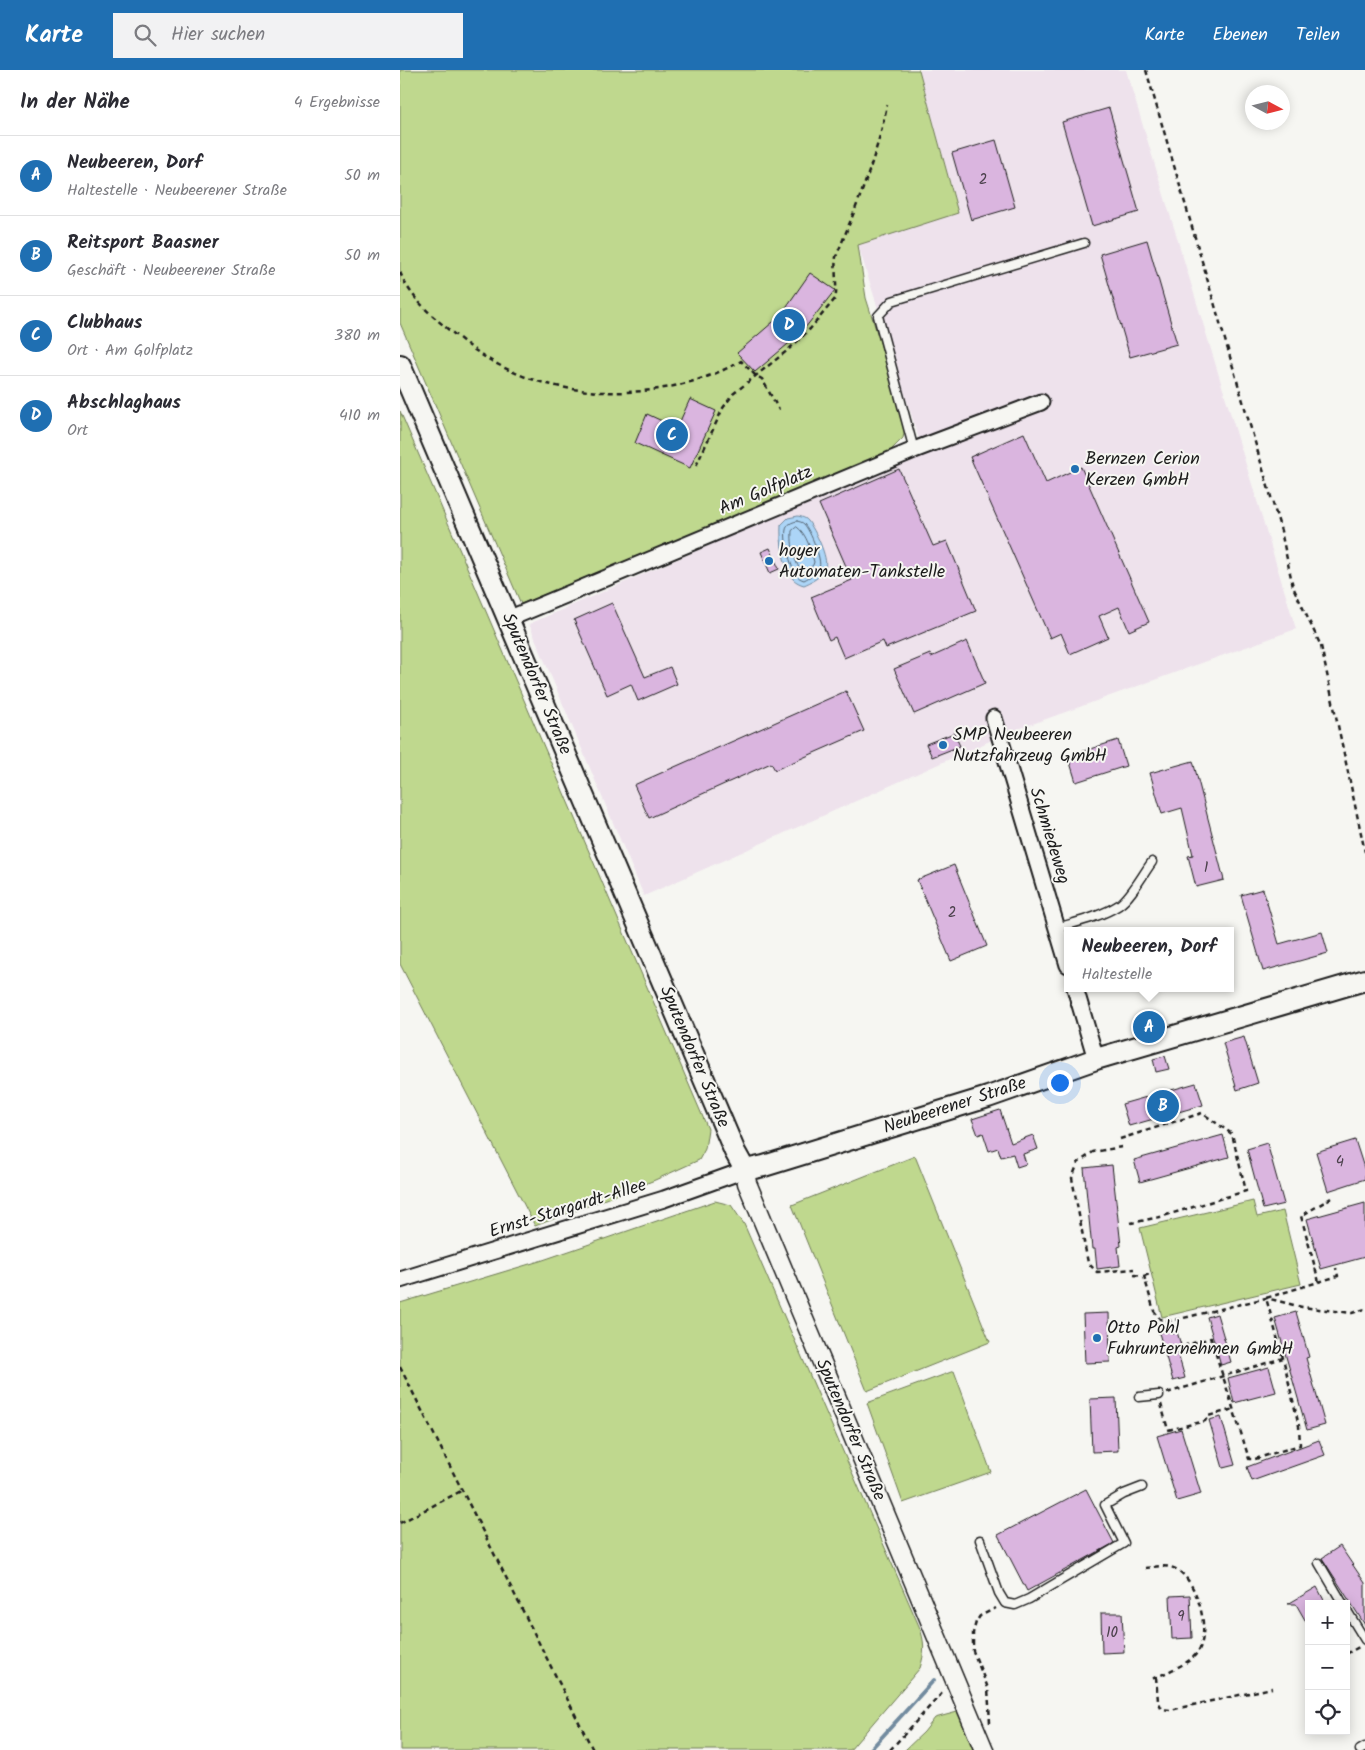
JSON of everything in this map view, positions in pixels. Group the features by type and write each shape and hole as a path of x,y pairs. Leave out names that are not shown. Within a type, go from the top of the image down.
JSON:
{"main road":[{"name":"Sputendorfer Straße","path":"400,365 731,1143 745,1170"},
{"name":"Neubeerener Straße","path":"745,1170 764,1166 988,1098 1096,1059 1365,980"}],"street":[{"name":"Am Golfplatz","path":"508,620 914,450 1041,402"},
{"name":"Schmiedeweg","path":"994,718 1064,952"},
{"path":"1076,992 1096,1059"},
{"name":"Ernst-Stargardt-Allee","path":"400,1280 664,1199 745,1170"},
{"name":"Sputendorfer Straße","path":"745,1170 747,1183 984,1750"}],"lane":[{"path":"914,450 878,316 892,301 1084,243"},
{"path":"1057,928 1096,916 1120,905 1152,862"},
{"path":"1139,1397 1159,1395"},
{"path":"980,1540 999,1593 1005,1603 1015,1605 1029,1599 1124,1543 1105,1505 1124,1494 1142,1487"},
{"path":"1319,1563 1341,1600"},
{"path":"1350,1616 1365,1642"},
{"path":"1360,1750 1365,1747"}],"path":[{"path":"1146,70 1281,531 1293,587 1321,646 1365,852"},
{"path":"696,466 723,408 733,394 810,329 837,294 834,267 836,257 880,141 887,105"},
{"path":"400,272 402,279 425,309 459,338 498,365 522,376 542,382 596,391 638,392 678,386 712,375 741,361 762,380 780,410"},
{"path":"1120,1139 1202,1113 1232,1134 1246,1190 1160,1218 1131,1223"},
{"path":"1122,1147 1094,1152 1078,1163 1072,1178 1088,1263 1096,1272 1134,1269"},
{"path":"1320,1282 1301,1216 1331,1198"},
{"path":"1144,1276 1154,1311 1160,1320 1171,1321 1266,1298 1320,1282 1338,1276 1336,1268"},
{"path":"1134,1275 1144,1276 1153,1273"},
{"path":"1266,1298 1302,1307 1352,1313 1365,1310"},
{"path":"1186,1345 1211,1338 1249,1459 1255,1459 1300,1445 1299,1426 1266,1298"},
{"path":"1234,1409 1208,1416 1205,1421 1168,1430 1159,1395 1283,1358"},
{"path":"400,1367 592,1750"},
{"path":"400,1523 461,1491"},
{"path":"1145,1568 1169,1567 1176,1569 1194,1589 1203,1626 1201,1646 1197,1654 1190,1660 1150,1680"},
{"path":"990,1723 988,1688 973,1651 974,1633 976,1622 980,1616 1005,1603"},
{"path":"1350,1651 1365,1642"},
{"path":"1156,1677 1158,1701 1162,1709 1170,1710 1272,1688"},
{"path":"890,1750 954,1680"}],"shaded area":[{"path":"919,70 1126,70 1296,629 1010,732 644,896 529,624 923,452 858,245 958,212"}],"green space":[{"path":"400,70 919,70 958,213 858,245 866,298 906,425 903,438 888,453 521,604 400,323"},
{"path":"400,411 708,1129 705,1149 699,1160 655,1180 535,1226 400,964"},
{"path":"915,1156 990,1342 867,1391 792,1205"},
{"path":"715,1201 731,1205 744,1224 919,1626 924,1647 920,1668 850,1750 400,1750 400,1303 543,1260"},
{"path":"1253,1201 1257,1217 1283,1211 1301,1284 1162,1317 1140,1228"},
{"path":"954,1371 991,1472 903,1503 867,1403"},
{"path":"961,1711 978,1750 905,1750 924,1732 935,1718"}],"water":[{"path":"798,516 807,520 814,531 821,544 826,563 825,568 816,579 804,585 793,579 787,568 781,538 781,525 788,518"}],"building":[{"path":"1109,108 1139,212 1092,226 1062,122"},
{"path":"996,140 1015,207 971,220 952,153"},
{"path":"1147,240 1177,344 1130,357 1100,254"},
{"path":"810,273 835,290 801,333 755,372 737,353 780,316"},
{"path":"690,399 716,411 690,468 635,443 647,414 677,428"},
{"path":"1024,433 1046,483 1081,467 1149,622 1129,631 1119,607 1099,616 1108,637 1070,654 1061,633 1050,638 970,457"},
{"path":"899,469 933,546 947,541 976,611 886,648 883,641 844,658 835,637 829,640 811,597 852,580 819,504"},
{"path":"770,548 779,569 770,573 761,552"},
{"path":"612,603 645,677 670,667 677,684 638,701 631,684 607,695 574,620"},
{"path":"967,641 985,683 914,714 894,669 930,654 931,657"},
{"path":"846,691 864,731 775,770 771,763 649,818 634,785"},
{"name":"SMP Neubeeren Nutzfahrzeug GmbH","path":"954,733 960,746 932,757 926,744"},
{"path":"1118,740 1126,766 1076,782 1068,756"},
{"path":"1193,761 1224,880 1196,887 1188,856 1193,855 1182,808 1162,814 1150,773"},
{"path":"954,865 987,946 951,961 917,880"},
{"path":"1263,889 1279,944 1322,932 1328,953 1263,971 1241,895"},
{"path":"1244,1037 1258,1083 1237,1090 1223,1043"},
{"path":"1165,1056 1169,1069 1156,1072 1153,1059"},
{"path":"1196,1083 1203,1105 1129,1126 1122,1104"},
{"path":"1000,1110 1011,1143 1033,1135 1038,1149 1023,1154 1026,1164 1017,1167 1013,1154 1001,1157 998,1148 989,1151 983,1133 978,1135 972,1119"},
{"path":"1223,1135 1229,1157 1140,1182 1134,1160"},
{"path":"1355,1140 1365,1171 1365,1179 1328,1191 1316,1152"},
{"path":"1267,1143 1284,1204 1263,1209 1247,1149"},
{"path":"1112,1165 1121,1246 1118,1247 1120,1266 1097,1269 1095,1249 1092,1249 1084,1168"},
{"path":"1365,1203 1365,1257 1321,1269 1307,1219"},
{"path":"1296,1312 1309,1357 1306,1358 1325,1425 1307,1430 1275,1318"},
{"name":"Otto Pohl Fuhrunternehmen GmbH","path":"1109,1313 1110,1362 1085,1363 1083,1314"},
{"path":"1217,1314 1231,1362 1221,1365 1207,1317"},
{"path":"1171,1329 1172,1334 1177,1332 1181,1345 1176,1347 1185,1378 1173,1381 1159,1333"},
{"path":"1269,1367 1276,1392 1234,1403 1228,1378"},
{"path":"1116,1398 1118,1451 1092,1452 1090,1399"},
{"path":"1221,1417 1235,1465 1223,1468 1209,1420"},
{"path":"1181,1429 1201,1494 1177,1501 1157,1436"},
{"path":"1319,1440 1325,1455 1252,1481 1247,1467"},
{"path":"1086,1489 1114,1543 1027,1591 998,1535"},
{"path":"1340,1546 1365,1583 1365,1625 1350,1600 1322,1558"},
{"path":"1317,1587 1324,1600 1305,1600 1305,1620 1296,1604 1288,1604"},
{"path":"1190,1595 1192,1638 1172,1639 1170,1596"},
{"path":"1101,1613 1122,1613 1124,1652 1102,1653"}],"waterway":[{"path":"870,1750 934,1680"}],"place":[{"name":"Abschlaghaus","path":"789,325"},
{"name":"Clubhaus","path":"672,435"},
{"name":"Bernzen Cerion Kerzen GmbH","path":"1075,469"},
{"name":"hoyer Automaten-Tankstelle","path":"769,561"},
{"name":"SMP Neubeeren Nutzfahrzeug GmbH","path":"943,745"},
{"name":"Neubeeren, Dorf","path":"1149,1027"},
{"name":"Reitsport Baasner","path":"1163,1106"},
{"name":"Otto Pohl Fuhrunternehmen GmbH","path":"1097,1338"}]}
